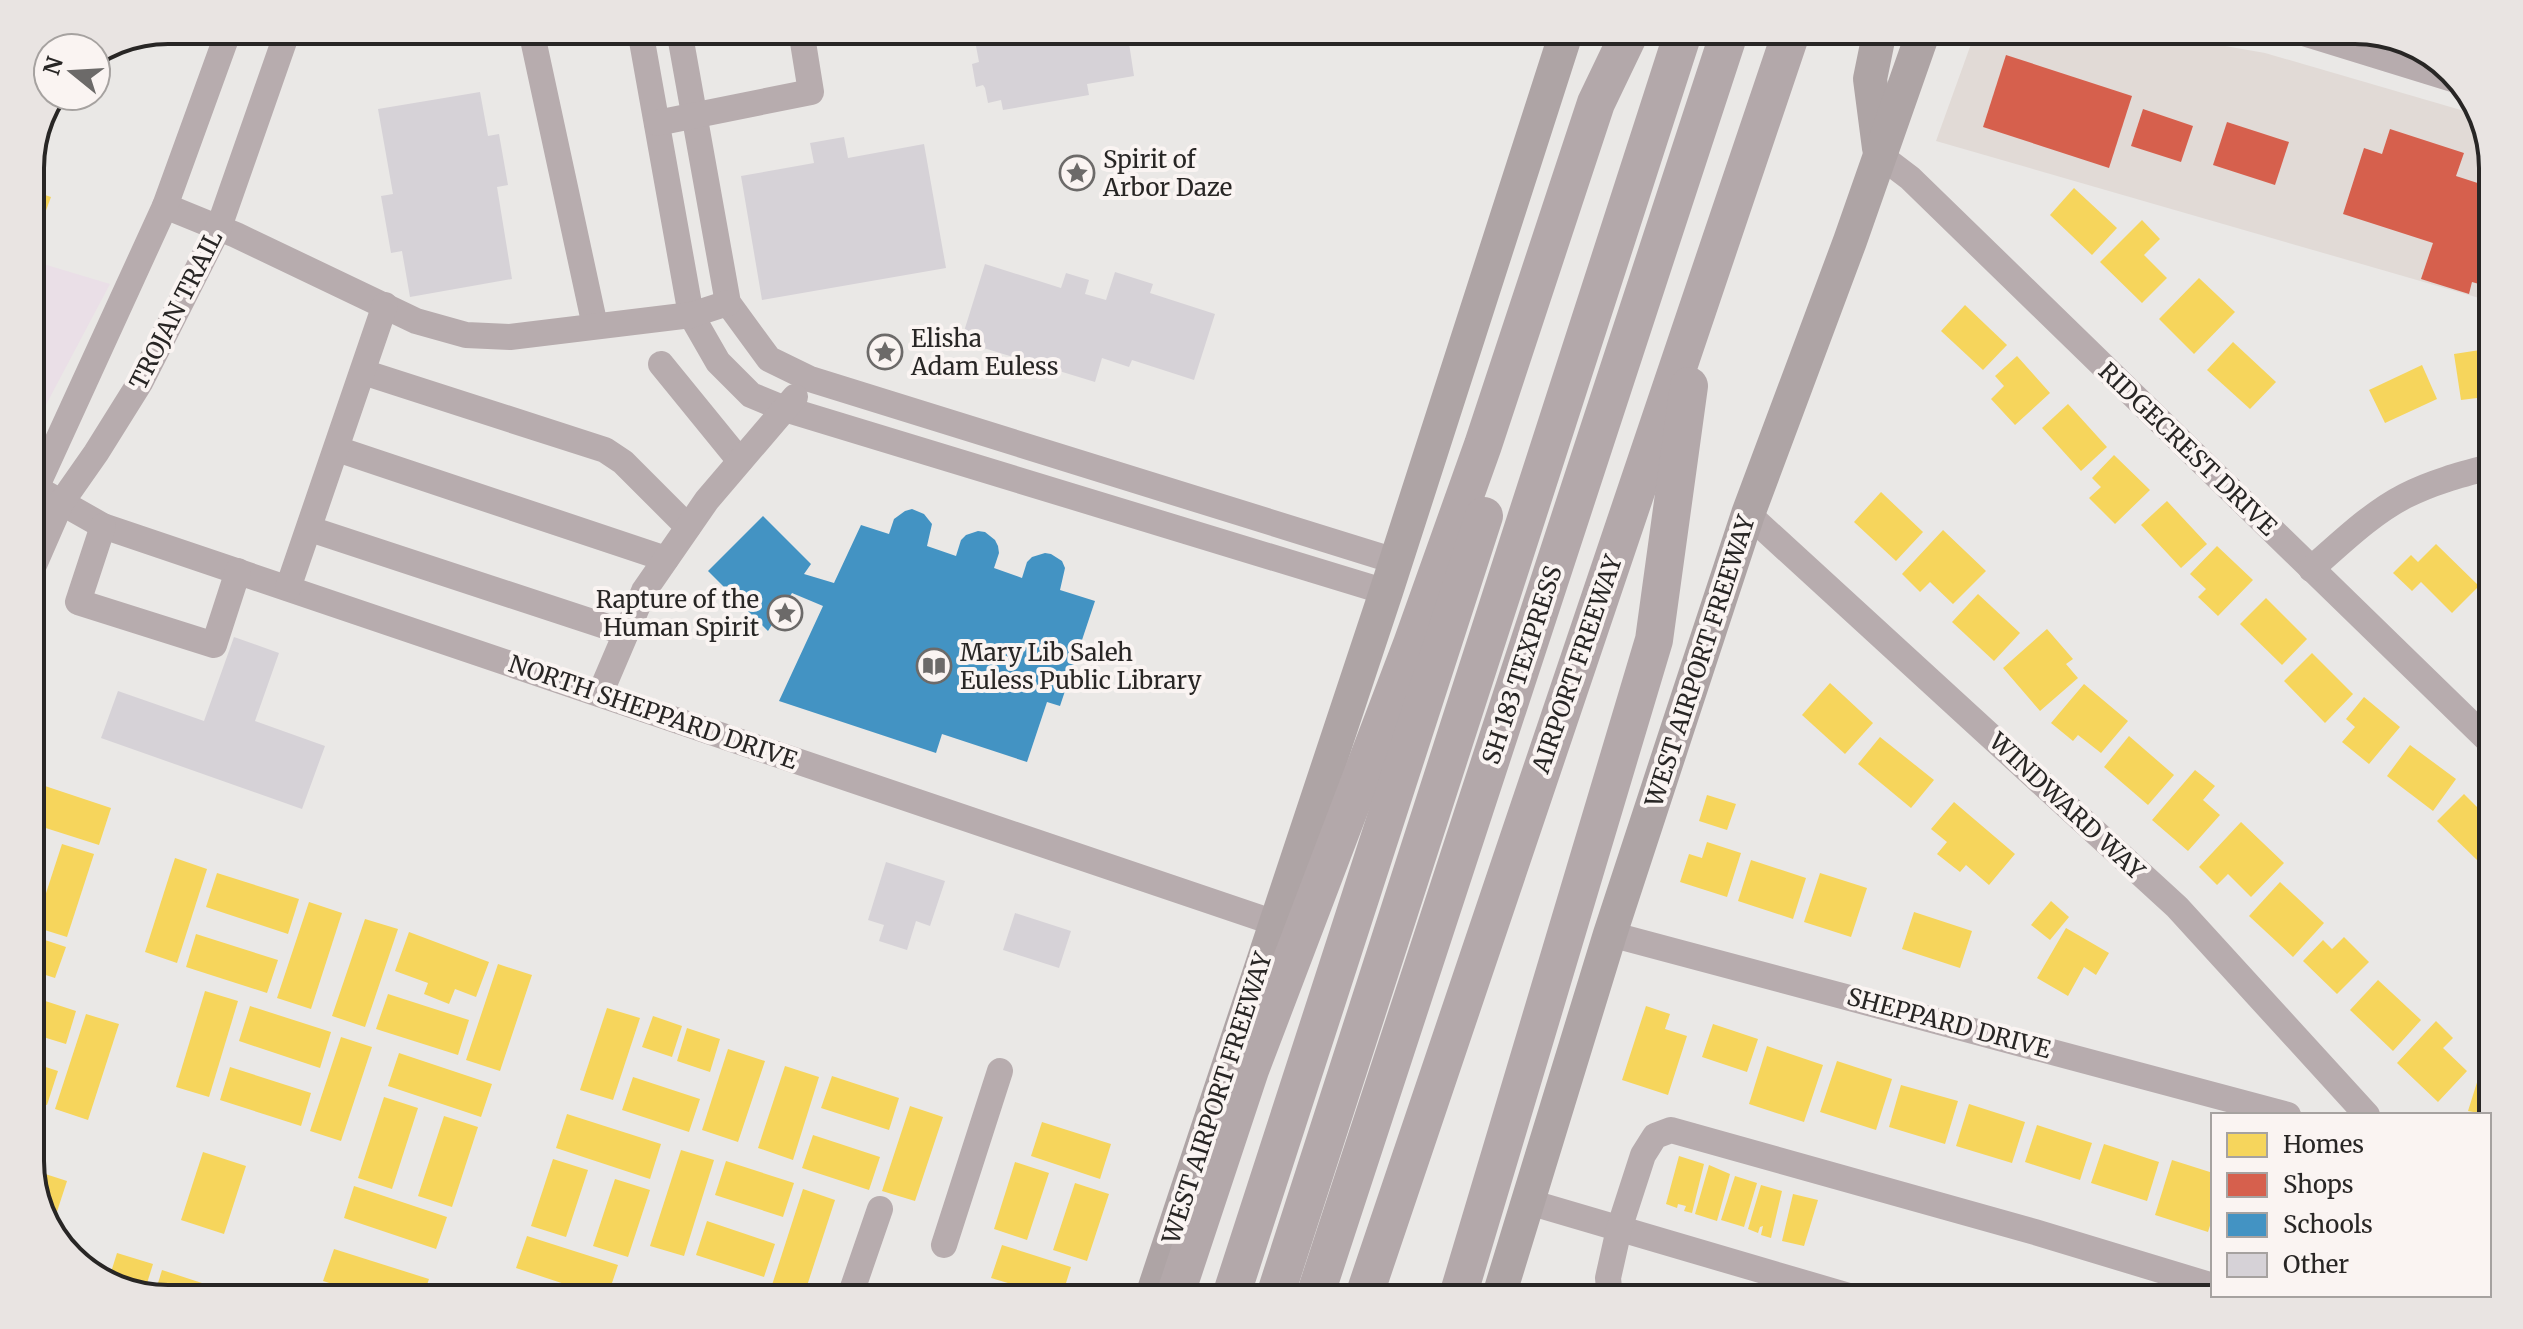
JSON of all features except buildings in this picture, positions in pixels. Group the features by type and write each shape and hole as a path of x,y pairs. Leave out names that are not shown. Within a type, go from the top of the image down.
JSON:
{"highway":[{"path":"1179,1285 1256,1056 1412,644 1483,445 1596,103 1624,44"},
{"path":"1235,1285 1637,44"},
{"name":"SH 183 TEXPRESS","path":"1279,1285 1679,44"},
{"name":"SH 183 TEXPRESS","path":"1319,1285 1725,44"},
{"name":"AIRPORT FREEWAY","path":"1368,1285 1787,44"},
{"path":"1461,1285 1654,640 1700,300"}],"main road":[{"name":"WEST AIRPORT FREEWAY","path":"1156,1285 1391,577 1562,44"},
{"path":"1877,44 1870,79 1881,156"},
{"name":"WEST AIRPORT FREEWAY","path":"1502,1285 1610,934 1748,514 1881,156 1919,44"}],"street":[{"name":"TROJAN TRAIL","path":"44,471 165,206 224,44"},
{"name":"TROJAN TRAIL","path":"44,542 61,503 141,381 219,227 283,44"},
{"path":"534,44 595,326"},
{"path":"643,44 691,315 718,362 751,395 785,409 1121,511 1391,577"},
{"path":"682,44 728,303 769,359 810,379 1132,478 1391,577"},
{"path":"657,123 811,92 803,44"},
{"path":"2369,45 2430,69"},
{"name":"RIDGECREST DRIVE","path":"1881,156 1910,178 2479,731"},
{"path":"165,206 219,227 416,321 466,335 510,337 691,315 728,303"},
{"path":"288,588 385,305"},
{"path":"661,364 740,461"},
{"path":"363,372 605,450 623,462 688,527"},
{"path":"600,694 644,591 707,500 810,379"},
{"path":"337,449 666,559"},
{"path":"2311,569 2362,526 2403,497 2479,470"},
{"path":"1121,511 1132,478"},
{"name":"NORTH SHEPPARD DRIVE","path":"44,498 61,503 103,526 1275,923"},
{"name":"WINDWARD WAY","path":"1748,514 2177,907 2365,1113"},
{"path":"103,526 78,602 214,645 238,571"},
{"path":"310,529 626,633"},
{"name":"SHEPPARD DRIVE","path":"1610,934 2281,1113"},
{"path":"944,1245 1000,1071"},
{"path":"1609,1285 1619,1229 1643,1155 1655,1136 1671,1130 2210,1285"},
{"path":"1529,1202 1811,1285"},
{"path":"854,1285 880,1209"}],"shaded area":[{"path":"1971,44 2214,44 2265,53 2465,111 2477,144 2479,160 2479,298 1936,141"},
{"path":"44,264 110,284 44,409"}],"place":[{"name":"Spirit of Arbor Daze","path":"1077,173"},
{"name":"Elisha Adam Euless","path":"885,352"},
{"name":"Rapture of the Human Spirit","path":"785,613"},
{"name":"Mary Lib Saleh Euless Public Library","path":"934,666"}]}
